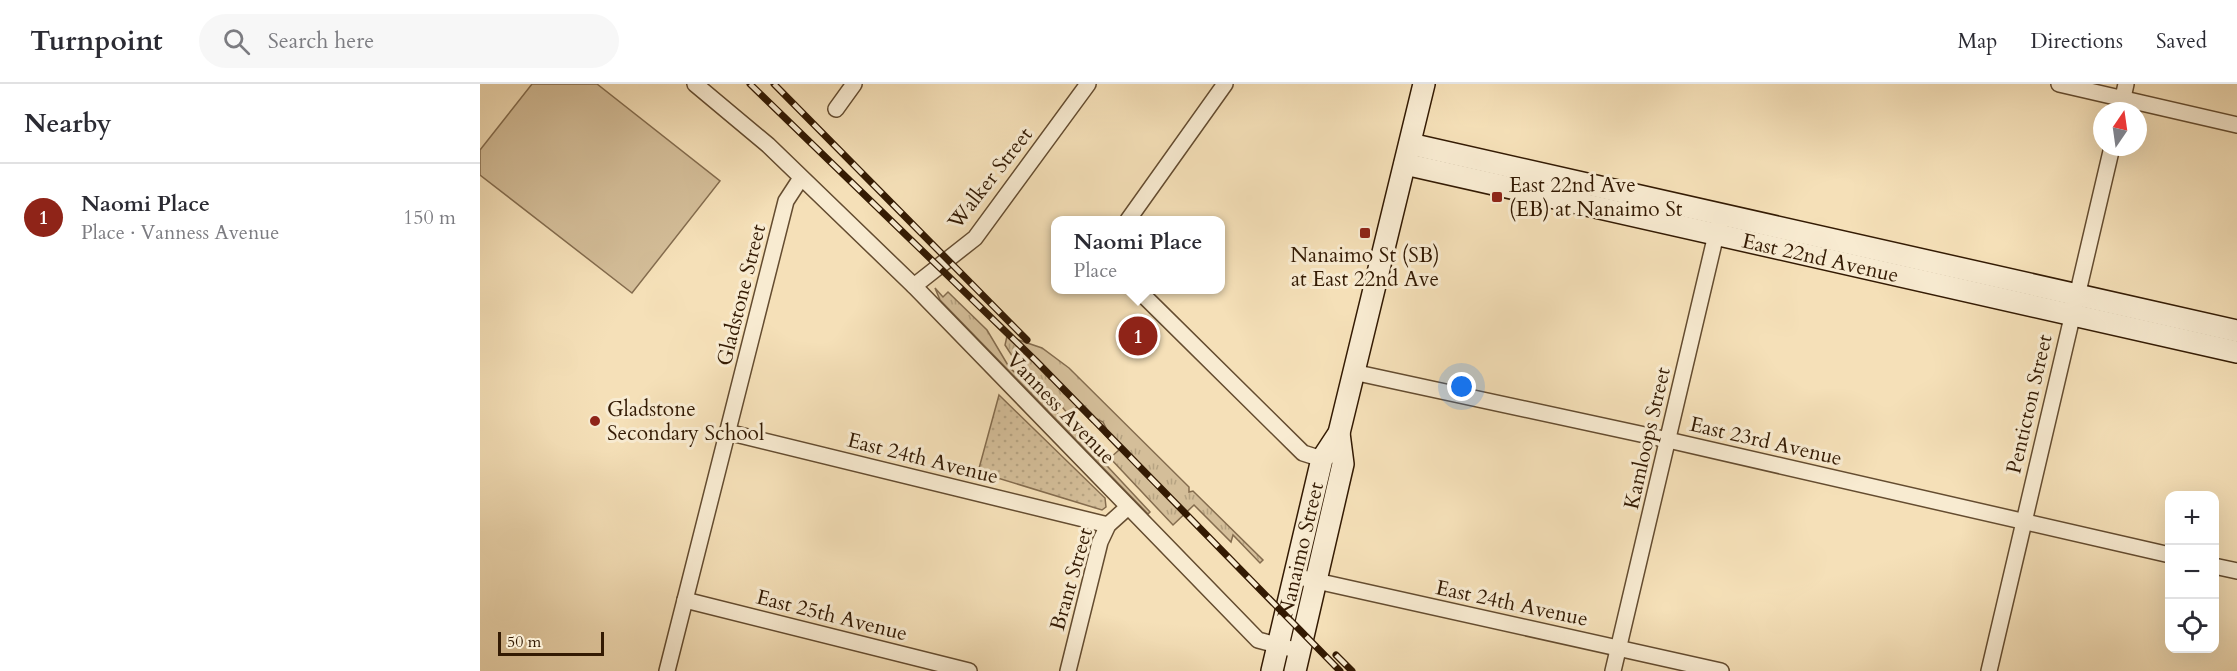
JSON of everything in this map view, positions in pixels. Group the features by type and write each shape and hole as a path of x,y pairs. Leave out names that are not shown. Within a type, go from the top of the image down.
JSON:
{"street":[{"name":"Vanness Avenue","path":"695,84 768,145 914,286 1258,640 1278,645 1297,661"},
{"path":"836,109 854,84"},
{"name":"Walker Street","path":"914,286 975,238 1088,84"},
{"path":"1131,216 1225,84"},
{"name":"Nanaimo Street","path":"1272,671 1322,459 1339,433 1424,84"},
{"path":"2060,84 2237,125"},
{"name":"East 22nd Avenue","path":"1407,154 2074,303 2237,331"},
{"name":"Penticton Street","path":"1989,671 2110,156"},
{"name":"Gladstone Street","path":"667,671 786,201 801,178"},
{"name":"Kamloops Street","path":"1613,671 1718,224"},
{"path":"1142,294 1303,453 1322,459"},
{"name":"East 22nd Avenue","path":"2074,303 2237,352"},
{"name":"East 23rd Avenue","path":"1353,372 1668,440 2165,554"},
{"name":"East 24th Avenue","path":"728,432 1108,525"},
{"name":"Nanaimo Street","path":"1297,661 1343,464 1339,433"},
{"name":"Brant Street","path":"1068,671 1100,542 1108,525 1128,507"},
{"path":"2219,567 2237,571"},
{"name":"East 24th Avenue","path":"1294,576 1720,671"},
{"name":"East 25th Avenue","path":"685,600 969,671"}],"green space":[{"path":"532,84 597,84 720,181 632,293 480,175 480,150"},
{"path":"935,288 943,297 948,292 987,330 1009,367 1054,409 1150,512 1148,514 940,300"},
{"path":"1007,336 1042,348 1069,368 1189,487 1189,492 1193,491 1263,560 1260,563 1233,535 1231,542 1194,505 1173,525 1110,458 1119,450 1104,434 1106,428 1103,422 1097,419 1092,422 1077,407 1068,414 1020,368 1005,345"},
{"path":"999,395 1105,498 1106,507 1102,510 978,472"}],"railway":[{"path":"750,84 1036,361 1340,671"},
{"path":"774,84 1027,340"},
{"path":"1336,655 1352,671"}],"place":[{"name":"East 22nd Ave (EB) at Nanaimo St","path":"1497,197"},
{"name":"Nanaimo St (SB) at East 22nd Ave","path":"1365,233"},
{"name":"Naomi Place","path":"1138,336"},
{"name":"Gladstone Secondary School","path":"595,421"}]}
